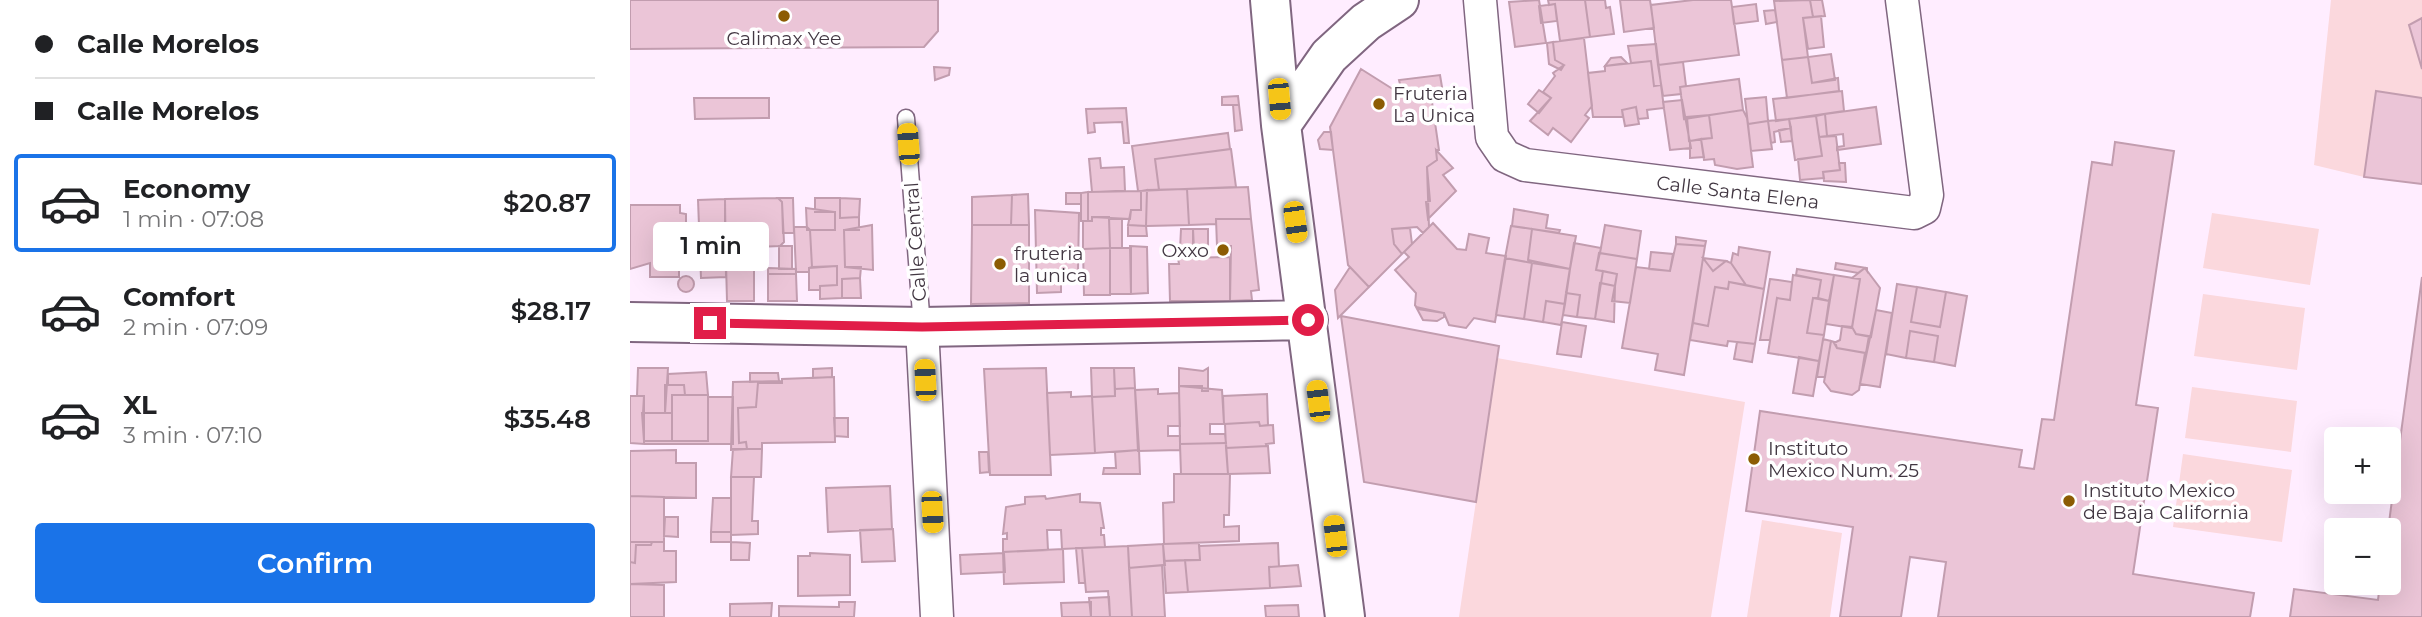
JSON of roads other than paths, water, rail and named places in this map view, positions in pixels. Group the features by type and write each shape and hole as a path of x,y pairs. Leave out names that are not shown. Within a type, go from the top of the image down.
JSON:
{"main road":[{"path":"1270,0 1281,125 1345,617"},
{"path":"1281,125 1329,56 1366,22 1399,0"},
{"path":"630,322 922,327 1308,320"}],"street":[{"name":"Calle Santa Elena","path":"1480,0 1492,137 1505,156 1525,165 1914,213 1924,208 1927,195 1902,0"},
{"name":"Calle Central","path":"922,327 937,617"}],"lane":[{"name":"Calle Central","path":"906,118 922,327"}],"place":[{"name":"Calimax Yee","path":"784,16"},
{"name":"Fruteria La Unica","path":"1379,104"},
{"name":"Oxxo","path":"1223,250"},
{"name":"fruteria la unica","path":"1000,264"},
{"name":"Instituto Mexico Num. 25","path":"1754,459"},
{"name":"Instituto Mexico de Baja California","path":"2069,501"}]}
